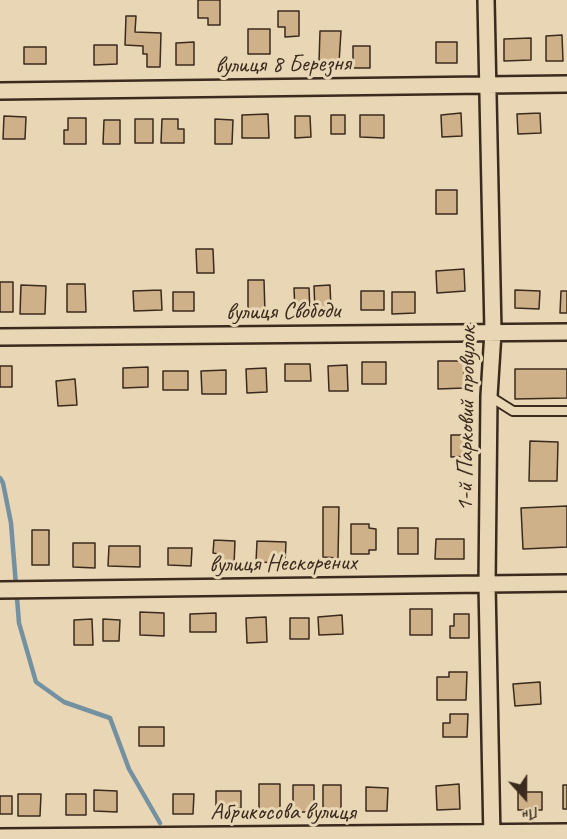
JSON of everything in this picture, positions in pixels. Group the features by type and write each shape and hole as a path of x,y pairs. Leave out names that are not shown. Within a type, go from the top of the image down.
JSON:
{"street":[{"name":"1-й Парковий провулок","path":"486,0 493,333 489,396 487,584 492,836"},
{"name":"вулиця 8 Березня","path":"0,91 567,84"},
{"name":"вулиця Свободи","path":"0,337 567,332"},
{"name":"вулиця Нескорених","path":"0,590 567,583"},
{"name":"Абрикосова вулиця","path":"0,837 492,836 567,832"}],"lane":[{"path":"489,396 513,411 567,411"}],"building":[{"path":"198,0 220,0 220,25 208,25 208,18 198,18"},
{"path":"278,11 299,11 299,36 285,37 285,27 278,27"},
{"path":"126,16 136,16 135,32 161,33 160,67 147,67 147,54 143,54 143,46 125,45"},
{"path":"248,29 270,29 270,54 248,54"},
{"path":"320,31 341,31 339,63 319,62"},
{"path":"562,35 563,61 546,61 546,36"},
{"path":"531,38 531,60 504,61 504,39"},
{"path":"194,42 194,65 176,65 176,43"},
{"path":"436,42 457,42 457,63 436,63"},
{"path":"94,45 117,45 117,64 94,65"},
{"path":"353,46 370,46 370,68 353,68"},
{"path":"24,47 46,47 46,64 24,64"},
{"path":"461,113 462,136 442,137 441,115"},
{"path":"540,113 541,133 518,134 517,114"},
{"path":"268,114 269,138 242,138 242,115"},
{"path":"331,115 345,115 345,134 331,134"},
{"path":"360,115 384,115 384,138 360,137"},
{"path":"4,116 26,117 25,139 3,139"},
{"path":"295,116 310,116 311,137 295,138"},
{"path":"68,118 86,118 86,144 64,144 64,130 68,130"},
{"path":"135,119 153,119 153,143 135,143"},
{"path":"162,119 178,119 178,129 184,129 184,143 161,143"},
{"path":"215,119 233,120 232,144 215,144"},
{"path":"104,120 120,120 120,144 103,144"},
{"path":"436,190 457,190 457,214 436,214"},
{"path":"196,249 213,249 214,273 197,273"},
{"path":"464,269 465,291 437,293 436,271"},
{"path":"248,280 264,280 265,313 248,313"},
{"path":"0,282 13,282 13,312 0,312"},
{"path":"67,284 85,284 86,312 67,312"},
{"path":"21,285 46,286 45,314 20,314"},
{"path":"330,285 331,310 315,311 314,286"},
{"path":"294,288 309,288 310,312 295,312"},
{"path":"161,290 162,310 134,311 133,291"},
{"path":"515,290 540,291 539,309 515,308"},
{"path":"361,291 384,291 384,310 361,310"},
{"path":"561,291 567,291 567,313 560,313"},
{"path":"173,292 194,292 194,311 173,311"},
{"path":"392,292 415,292 415,313 392,314"},
{"path":"438,361 464,361 464,388 438,389"},
{"path":"362,362 386,362 386,384 362,384"},
{"path":"285,364 310,364 311,381 285,381"},
{"path":"347,365 348,391 329,391 328,366"},
{"path":"0,366 12,366 12,387 0,387"},
{"path":"148,367 148,387 123,388 123,368"},
{"path":"266,368 267,392 247,393 246,369"},
{"path":"515,369 567,369 567,398 515,399"},
{"path":"226,370 226,394 202,394 201,371"},
{"path":"163,371 188,371 188,390 163,390"},
{"path":"75,379 77,405 58,406 56,381"},
{"path":"451,435 468,435 468,456 451,457"},
{"path":"530,441 558,442 557,481 529,481"},
{"path":"567,506 567,547 523,549 521,508"},
{"path":"323,507 339,507 338,558 323,557"},
{"path":"351,524 369,524 369,528 376,529 376,550 369,550 369,554 351,554"},
{"path":"398,528 418,528 418,554 398,554"},
{"path":"32,530 49,530 49,565 32,565"},
{"path":"436,539 464,539 464,559 435,559"},
{"path":"214,540 235,541 234,565 217,565 218,554 213,553"},
{"path":"257,541 286,542 285,563 256,562"},
{"path":"73,543 95,543 95,568 73,567"},
{"path":"109,546 140,546 140,567 108,566"},
{"path":"168,548 192,548 191,566 168,565"},
{"path":"410,609 432,609 432,635 410,635"},
{"path":"140,612 164,613 164,636 140,635"},
{"path":"216,613 216,632 190,632 190,614"},
{"path":"454,614 469,614 469,638 450,638 450,626 454,626"},
{"path":"342,615 343,634 319,635 318,617"},
{"path":"266,617 267,642 247,643 246,618"},
{"path":"290,618 309,618 309,639 290,639"},
{"path":"92,619 93,645 74,645 74,620"},
{"path":"103,619 120,620 119,641 103,641"},
{"path":"449,672 467,672 466,700 437,700 437,677 449,677"},
{"path":"540,682 541,704 515,706 513,684"},
{"path":"450,714 468,714 467,737 443,737 443,723 450,723"},
{"path":"139,727 164,727 164,746 139,746"},
{"path":"259,784 280,784 280,811 259,811"},
{"path":"459,784 460,809 437,810 436,786"},
{"path":"293,785 314,785 314,812 293,812"},
{"path":"323,785 341,785 341,812 323,812"},
{"path":"563,785 567,785 567,809 563,809"},
{"path":"366,787 388,788 387,811 366,811"},
{"path":"94,790 117,791 117,812 94,811"},
{"path":"216,791 241,791 241,808 216,808"},
{"path":"518,792 542,792 542,810 518,810"},
{"path":"18,794 41,794 40,816 18,816"},
{"path":"66,794 86,794 86,815 66,815"},
{"path":"173,794 194,794 193,814 173,814"},
{"path":"0,796 12,796 12,814 0,814"}],"waterway":[{"path":"0,478 11,523 19,623 36,682 64,702 110,718 129,769 160,823"}]}
